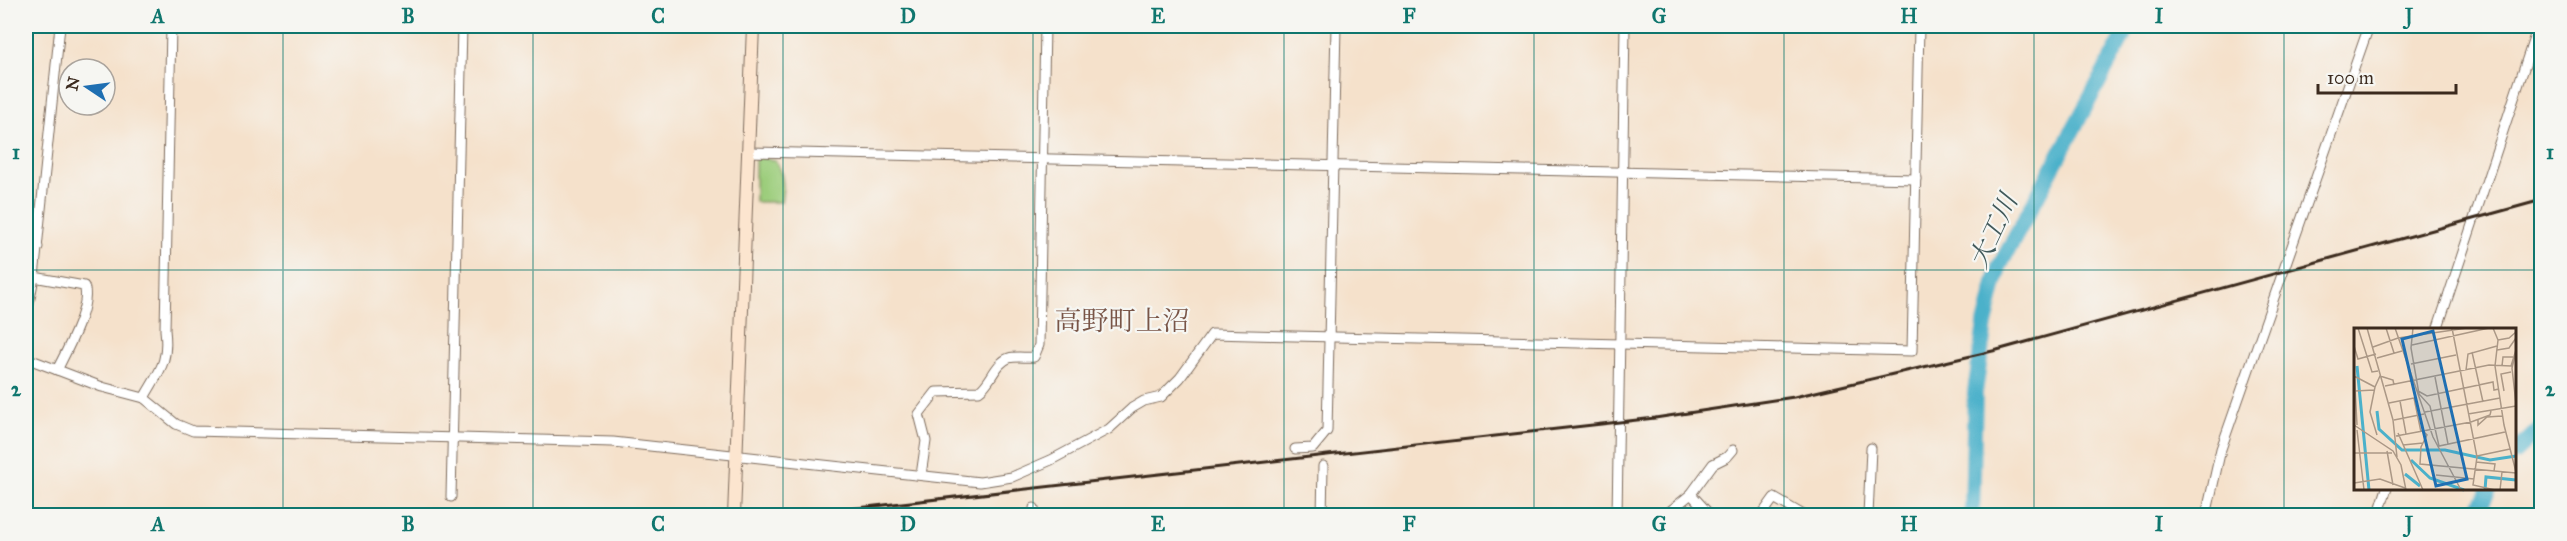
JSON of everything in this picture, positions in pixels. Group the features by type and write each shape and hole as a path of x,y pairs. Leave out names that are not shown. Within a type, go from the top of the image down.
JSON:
{"street":[{"path":"26,319 38,247 60,26"},
{"path":"144,398 163,365 167,350 165,330 171,26"},
{"path":"451,497 462,26"},
{"path":"734,516 750,152 753,26"},
{"path":"921,475 926,441 919,414 936,392 979,390 984,387 1001,363 1010,357 1034,357 1039,345 1045,26"},
{"path":"1295,449 1313,448 1327,431 1336,26"},
{"path":"1617,516 1625,26"},
{"path":"26,358 102,387 144,398 176,424 193,431 613,442 960,480 994,481 1012,477 1051,460 1109,429 1132,408 1144,401 1161,397 1180,378 1212,334 1911,351 1919,26"},
{"path":"2206,516 2221,449 2369,26"},
{"path":"2438,328 2538,26"},
{"path":"750,152 1916,179"},
{"path":"26,242 38,247"},
{"path":"34,277 84,286 85,290 86,300 73,337 57,370"},
{"path":"1868,516 1871,448"},
{"path":"1664,516 1691,494 1713,464 1733,450"},
{"path":"1322,516 1323,466"},
{"path":"2381,507 2387,490"},
{"path":"1691,494 1711,516"},
{"path":"1761,516 1774,498 1804,516"}],"green space":[{"path":"755,157 775,160 782,181 781,202 755,202"}],"waterway":[{"name":"大工川","path":"1972,516 1975,392 1985,324 1999,267 2129,26"},
{"path":"2516,451 2542,427"},
{"path":"2475,516 2489,490"}],"railway":[{"path":"787,516 1655,418 1794,397 1997,350 2542,200"}],"district":[{"name":"高野町上沼","path":"1122,320"}]}
